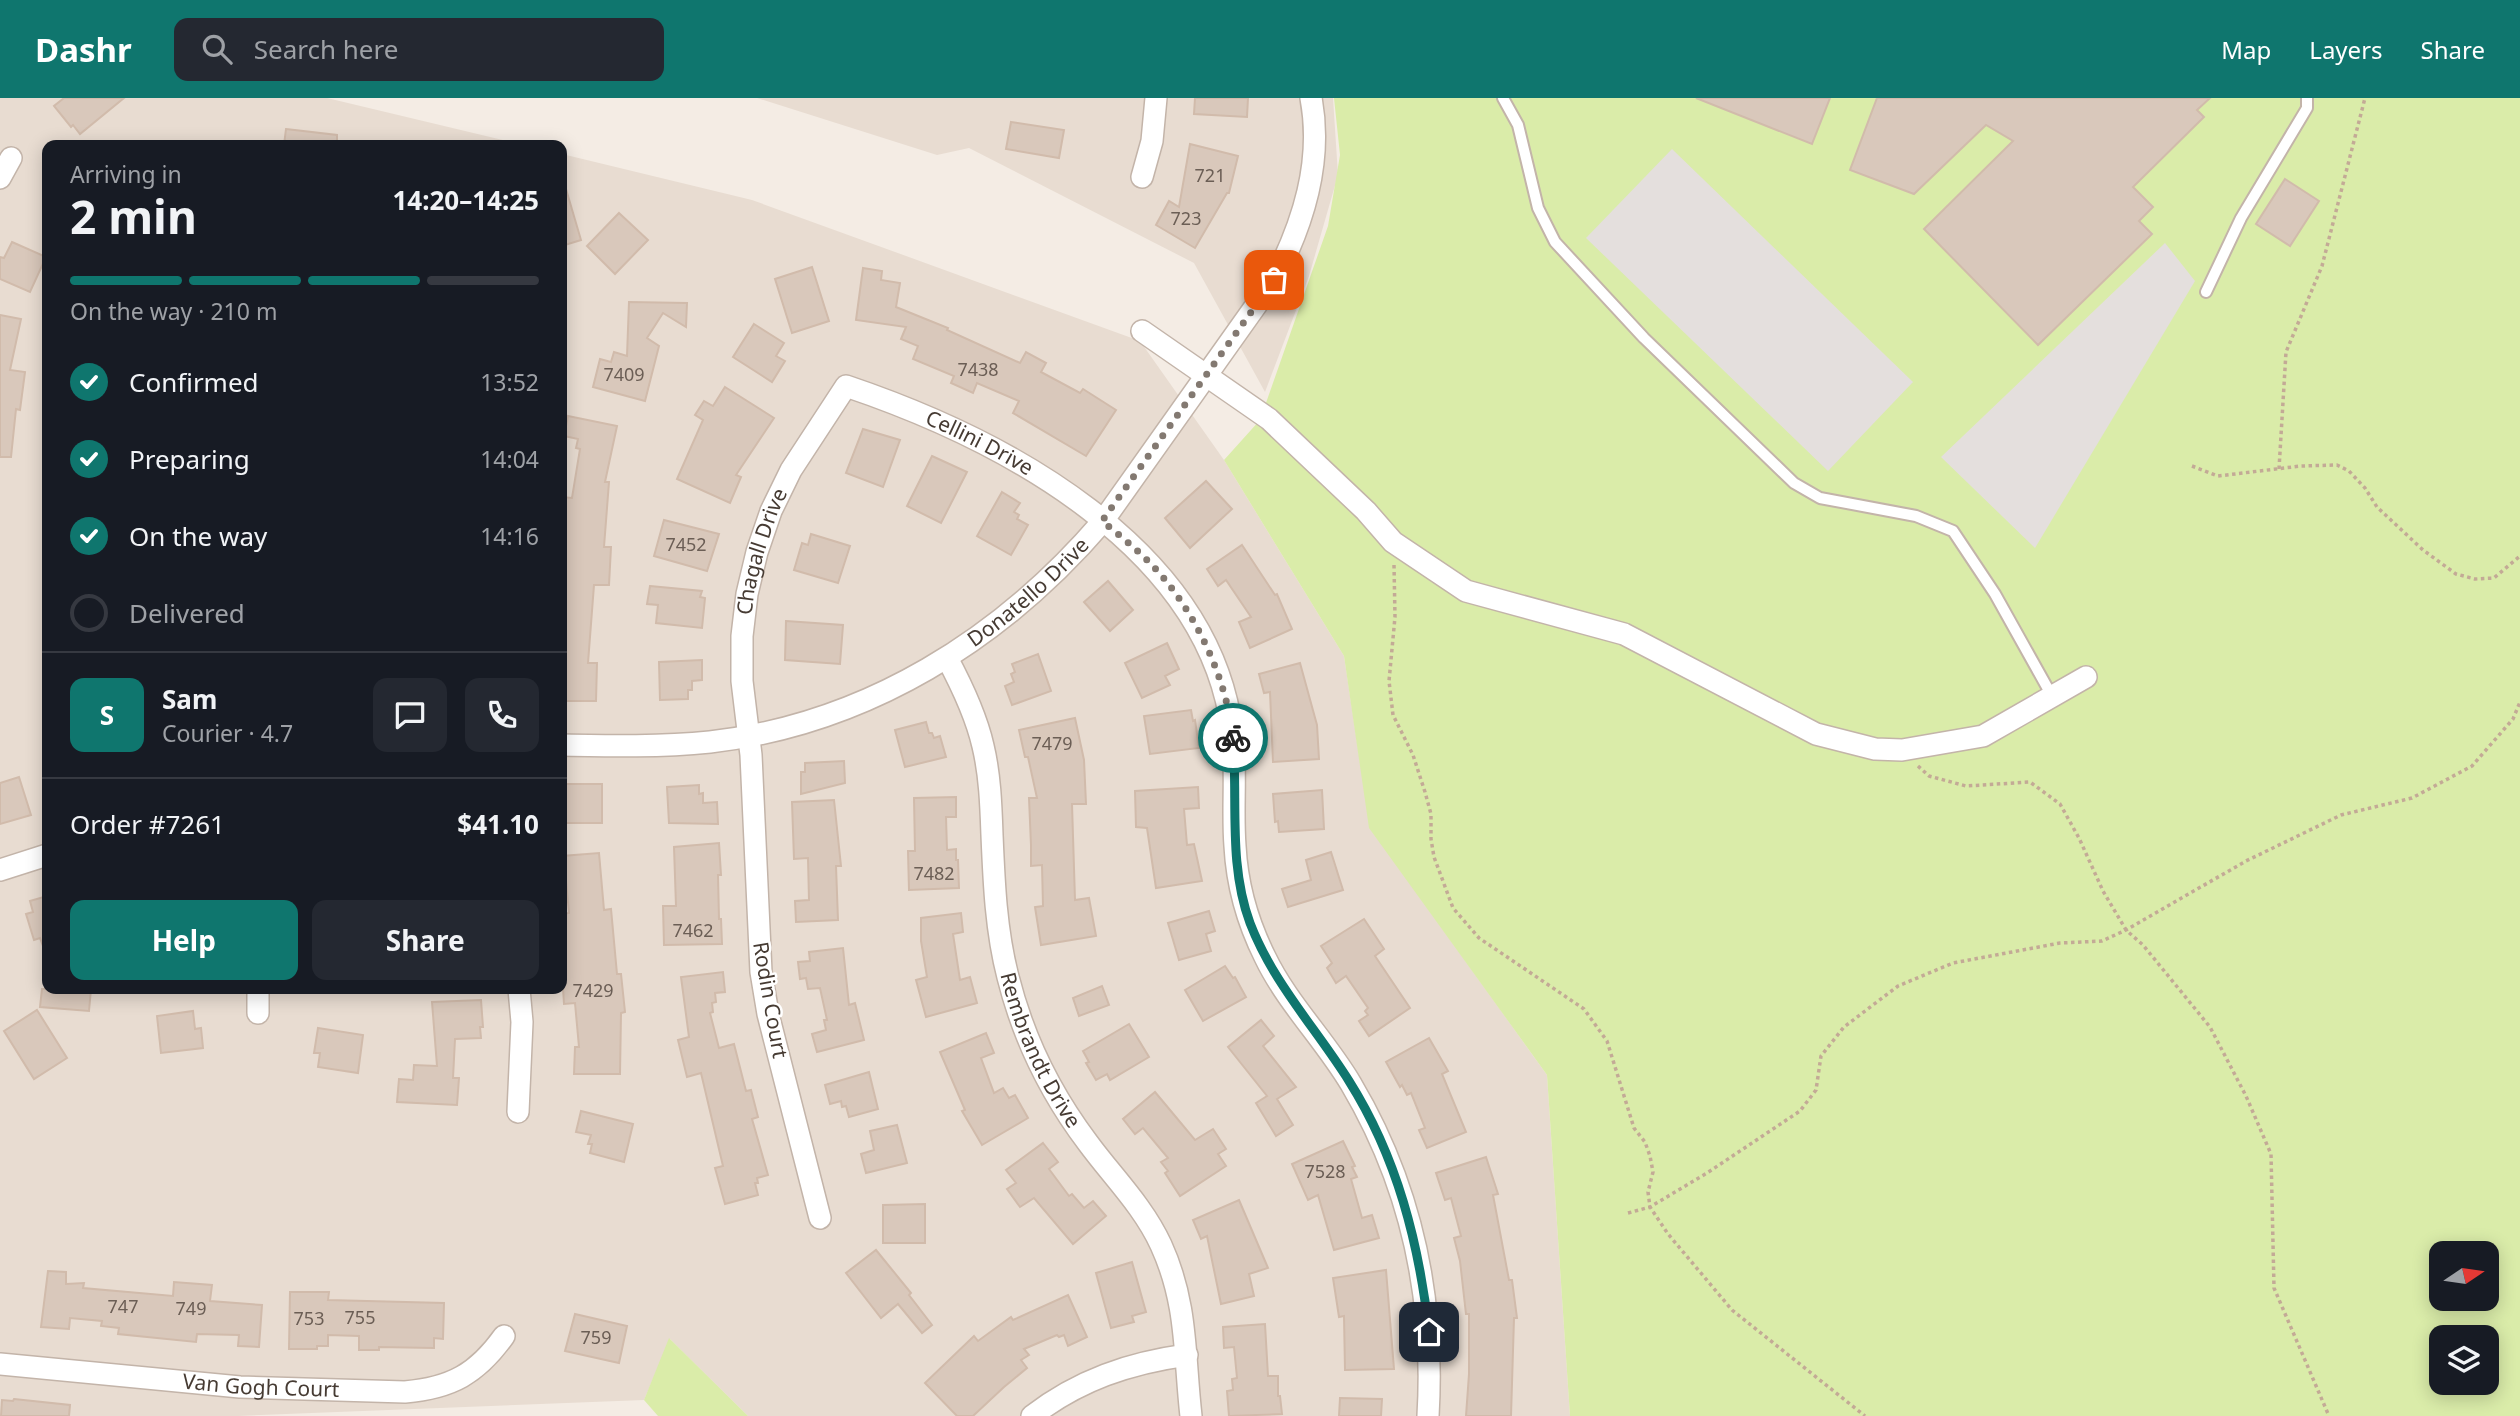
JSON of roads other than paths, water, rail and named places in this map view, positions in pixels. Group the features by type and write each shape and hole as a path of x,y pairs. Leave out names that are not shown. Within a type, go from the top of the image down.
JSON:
{"street":[{"path":"1142,177 1152,141 1156,98"},
{"name":"Donatello Drive","path":"567,745 655,746 712,741 800,723 853,705 947,659 993,628 1038,590 1102,521 1274,280 1290,248 1303,212 1311,178 1314,139 1311,98"},
{"path":"0,178 11,158"},
{"path":"1142,331 1269,419 1366,511 1393,542 1466,591 1624,634 1816,734 1874,748 1902,750 1983,736 2086,677"},
{"name":"Cellini Drive","path":"846,386 945,424 1000,452 1052,484 1136,548 1163,577 1187,610 1207,648 1222,686 1232,728 1236,770 1235,846 1240,886 1249,920 1264,957 1284,991 1350,1083 1375,1128 1395,1173 1411,1225 1423,1278 1429,1332 1428,1416"},
{"name":"Chagall Drive","path":"748,735 742,681 742,636 747,594 757,552 772,511 792,470 846,386"},
{"name":"Rembrandt Drive","path":"947,659 971,708 984,747 990,784 998,929 1008,978 1023,1025 1041,1067 1063,1107 1088,1144 1143,1211 1161,1244 1173,1275 1182,1311 1191,1416"},
{"name":"Rodin Court","path":"748,735 761,972 768,1014 820,1218"},
{"path":"0,870 42,857"},
{"path":"258,994 258,1013"},
{"path":"518,1112 522,1022 519,994"},
{"name":"Van Gogh Court","path":"0,1364 240,1387 405,1392 429,1390 453,1382 473,1371 491,1355 504,1336"},
{"path":"1032,1416 1081,1384 1114,1370 1148,1360 1187,1355"}],"lane":[{"path":"1503,98 1518,125 1538,208 1555,242 1644,338 1794,483 1820,498 1916,516 1953,531 1995,594 2052,696"},
{"path":"2206,292 2241,218 2307,108 2307,98"}]}
